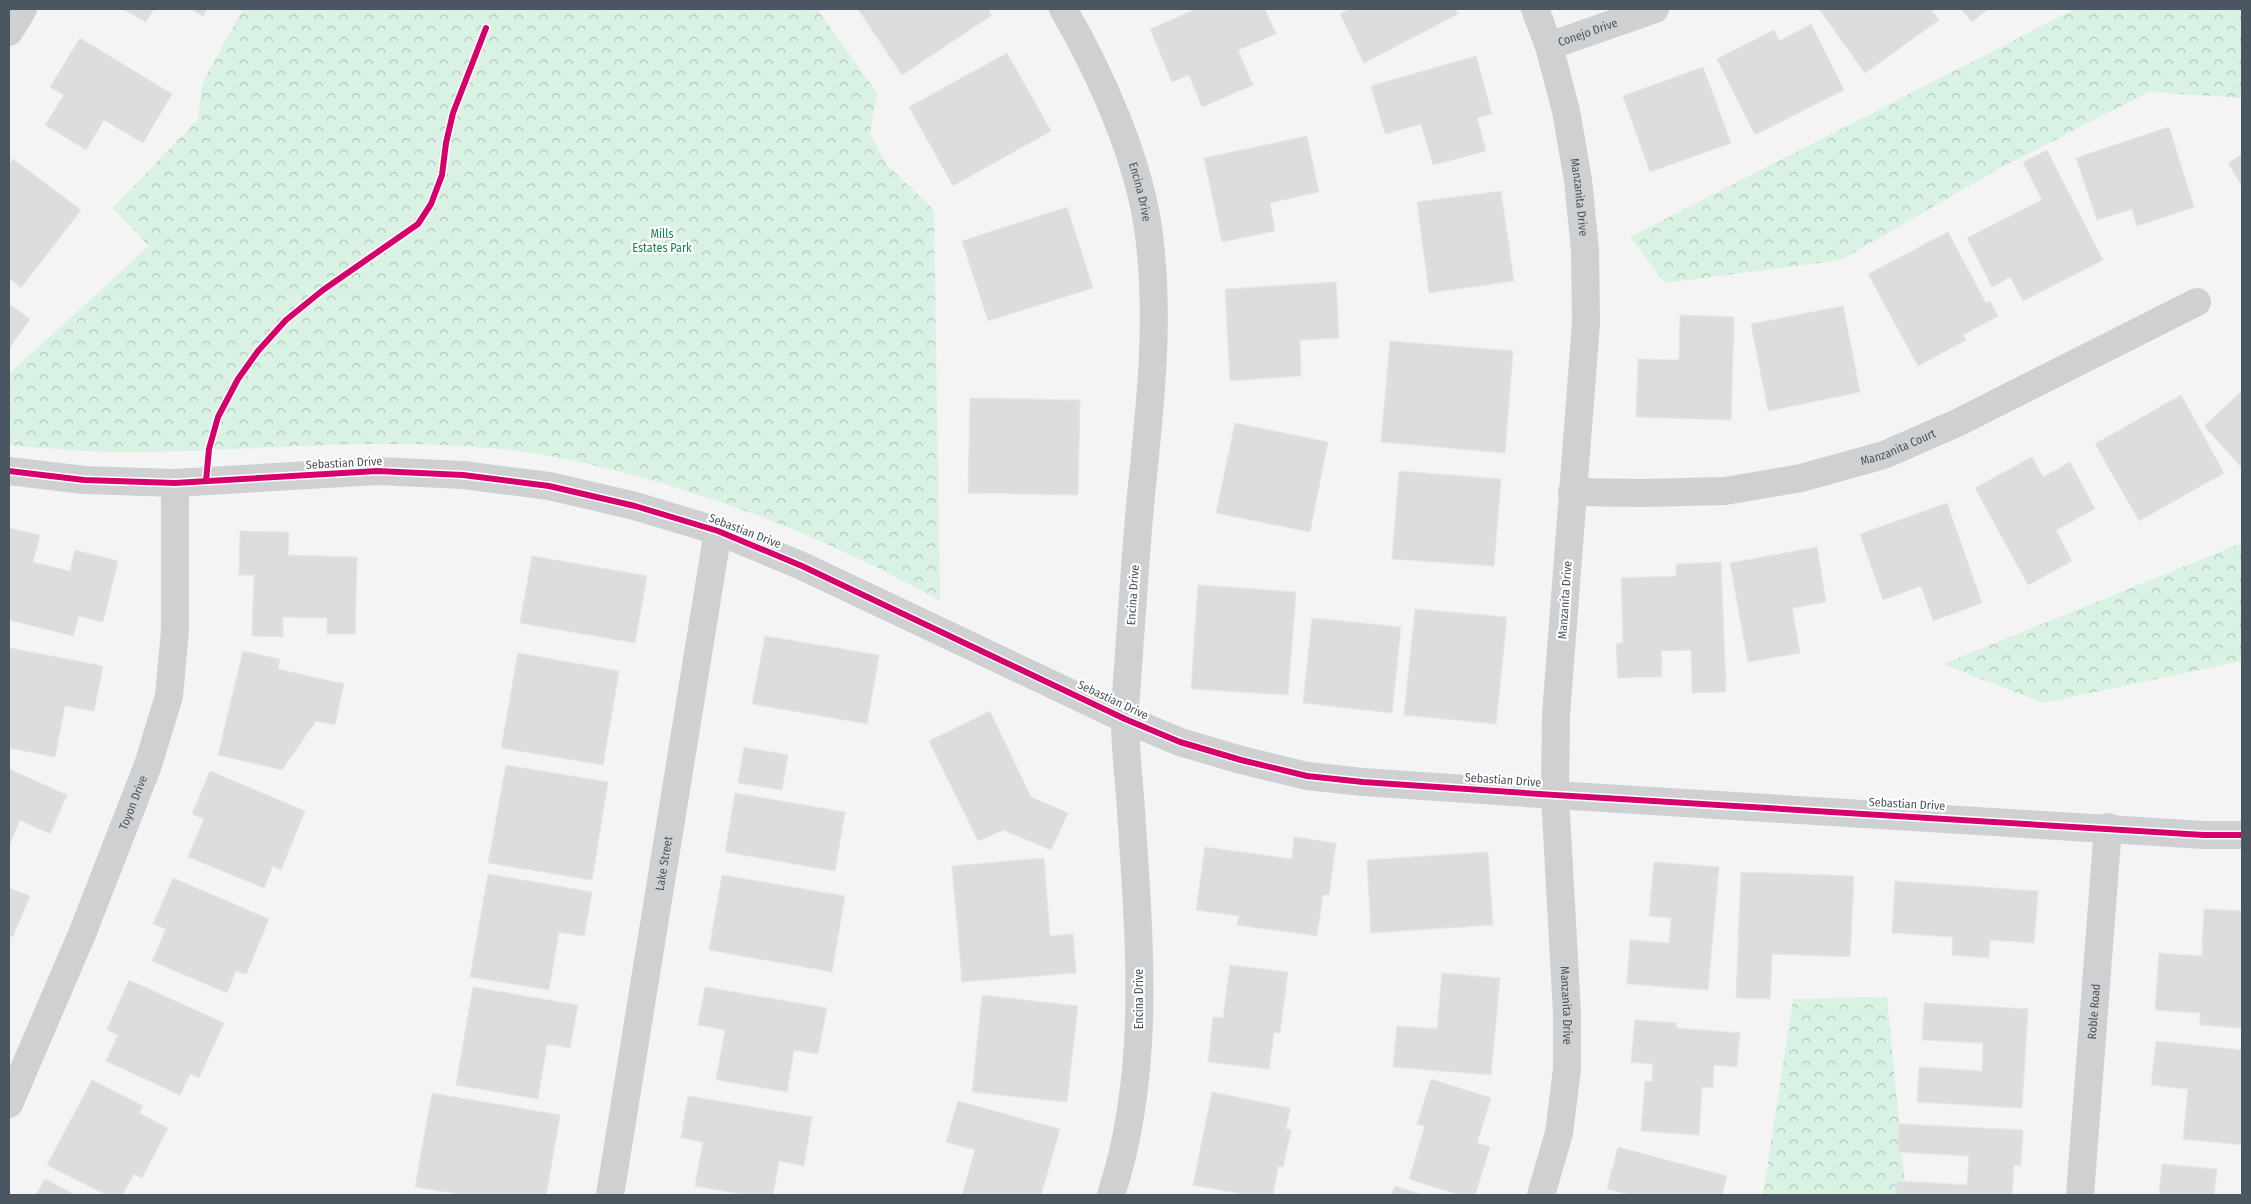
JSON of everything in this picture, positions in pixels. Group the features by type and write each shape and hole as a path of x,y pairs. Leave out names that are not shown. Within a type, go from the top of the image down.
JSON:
{"street":[{"path":"9,32 23,9"},
{"name":"Encina Drive","path":"1063,9 1076,31 1106,95 1133,164 1148,231 1155,302 1153,380 1134,577 1125,719 1139,930 1140,1012 1135,1094 1120,1170 1112,1195"},
{"name":"Manzanita Drive","path":"1535,9 1549,46 1566,111 1578,180 1585,250 1586,323 1556,715 1555,795 1567,1013 1567,1069 1559,1133 1542,1195"},
{"name":"Conejo Drive","path":"1549,46 1655,9"},
{"name":"Manzanita Court","path":"1572,492 1642,494 1725,491 1801,478 1884,455 1956,423 2197,302"},
{"name":"Sebastian Drive","path":"9,471 84,480 175,483 377,471 463,475 549,486 635,506 718,531 802,566 1125,719 1180,742 1241,760 1307,776 1363,782 1555,795 2242,835"},
{"name":"Toyon Drive","path":"9,1104 85,925 148,765 169,696 175,630 175,483"},
{"name":"Lake Street","path":"610,1195 718,531"},
{"name":"Roble Road","path":"2080,1195 2108,827"}],"green space":[{"name":"Mills Estates Park","path":"243,9 817,9 877,93 870,134 887,165 934,210 940,601 839,549 769,520 697,494 641,477 541,454 501,449 412,444 322,445 127,452 9,445 9,374 149,246 113,208 198,119 203,81"},
{"path":"2075,9 2242,9 2242,98 2149,92 2000,168 1841,260 1665,283 1630,237"},
{"path":"2242,543 2242,661 2043,703 1943,664"},
{"path":"1887,997 1906,1195 1763,1195 1793,999"}],"building":[{"path":"123,9 154,9 146,22"},
{"path":"190,9 207,9 203,16"},
{"path":"858,9 988,9 992,15 902,75"},
{"path":"1197,9 1265,9 1276,34 1238,50 1253,85 1202,107 1189,75 1172,82 1150,29"},
{"path":"1350,9 1455,9 1458,14 1364,63 1340,14"},
{"path":"1819,9 1931,9 1939,20 1865,73"},
{"path":"1961,9 1988,9 1972,22"},
{"path":"1811,24 1844,90 1755,135 1717,59 1774,30 1779,41"},
{"path":"80,38 172,94 143,143 104,120 86,150 45,125 64,95 50,87"},
{"path":"1007,53 1051,131 953,186 909,107"},
{"path":"1476,56 1492,114 1477,118 1486,151 1433,165 1421,124 1385,134 1371,86"},
{"path":"1703,67 1731,143 1650,172 1623,96"},
{"path":"2169,127 2194,207 2137,226 2132,209 2097,220 2076,158"},
{"path":"1307,136 1319,192 1270,203 1275,231 1222,242 1204,158"},
{"path":"2047,150 2103,260 2023,301 2010,277 1992,287 1967,238 2042,200 2023,162"},
{"path":"2242,154 2242,186 2228,163"},
{"path":"13,159 81,210 21,288 9,278 9,165"},
{"path":"1501,191 1514,281 1429,293 1417,202"},
{"path":"1067,207 1093,288 988,321 962,241"},
{"path":"1948,232 1986,303 1990,301 1998,316 1963,335 1966,340 1918,366 1868,274"},
{"path":"1336,282 1339,338 1300,340 1301,376 1230,381 1225,289"},
{"path":"9,304 30,319 9,349"},
{"path":"1843,306 1860,392 1768,411 1751,324"},
{"path":"1680,315 1734,317 1731,420 1636,417 1638,359 1679,360"},
{"path":"1390,341 1513,351 1505,453 1381,442"},
{"path":"2242,391 2242,468 2204,426"},
{"path":"2181,395 2224,473 2139,521 2095,444"},
{"path":"970,398 1080,400 1078,495 968,493"},
{"path":"1235,423 1328,442 1310,532 1216,513"},
{"path":"2032,457 2043,477 2070,462 2095,509 2056,530 2072,561 2028,585 1975,488"},
{"path":"1399,471 1501,479 1494,566 1392,559"},
{"path":"1947,503 1982,603 1933,621 1921,586 1883,600 1860,534"},
{"path":"9,528 40,535 33,562 70,571 75,550 118,561 103,622 79,616 73,636 9,620"},
{"path":"240,531 289,532 288,555 357,557 355,634 327,634 327,618 283,617 283,637 252,636 254,575 239,575"},
{"path":"1817,547 1826,602 1792,608 1800,653 1748,662 1730,563"},
{"path":"532,556 647,576 635,643 520,623"},
{"path":"1721,562 1726,692 1692,693 1691,650 1661,651 1662,677 1618,678 1616,643 1623,643 1621,578 1676,576 1676,564"},
{"path":"1198,585 1296,592 1288,695 1191,689"},
{"path":"1415,609 1507,617 1496,724 1404,715"},
{"path":"1312,618 1401,627 1392,713 1303,703"},
{"path":"765,636 879,655 867,724 752,704"},
{"path":"10,648 103,666 94,711 65,706 55,757 9,748"},
{"path":"243,651 280,659 278,669 344,684 335,725 316,721 282,770 218,755"},
{"path":"518,653 619,671 603,765 501,748"},
{"path":"990,711 1031,797 1068,813 1051,850 1003,830 978,841 929,741"},
{"path":"744,747 788,755 782,790 738,783"},
{"path":"506,765 608,782 592,880 488,863"},
{"path":"9,769 67,795 50,834 20,820 9,846"},
{"path":"210,771 305,811 281,870 273,866 264,888 188,857 204,819 192,814"},
{"path":"735,793 845,812 835,871 725,852"},
{"path":"1294,837 1336,843 1329,895 1323,895 1317,936 1237,925 1239,916 1196,910 1205,847 1292,859"},
{"path":"1488,852 1493,925 1371,933 1367,860"},
{"path":"1044,858 1050,936 1073,934 1076,973 962,982 952,866"},
{"path":"1654,862 1719,867 1708,990 1627,984 1630,940 1669,943 1671,918 1649,916"},
{"path":"1741,872 1854,876 1850,957 1772,954 1770,999 1736,998"},
{"path":"488,874 592,892 584,936 559,932 549,990 470,977"},
{"path":"722,875 845,896 832,972 709,950"},
{"path":"173,878 269,919 246,975 236,971 227,993 152,961 166,929 153,924"},
{"path":"1895,881 2038,891 2034,943 1990,940 1989,958 1952,955 1953,937 1892,933"},
{"path":"9,888 30,896 13,937 9,935"},
{"path":"2204,909 2242,911 2242,1028 2200,1025 2200,1013 2155,1010 2159,953 2202,956"},
{"path":"1230,965 1288,972 1280,1033 1274,1033 1269,1069 1208,1062 1213,1017 1223,1018"},
{"path":"1442,973 1500,978 1491,1075 1393,1067 1397,1026 1437,1029"},
{"path":"129,980 224,1023 199,1078 190,1074 180,1095 106,1061 118,1035 107,1030"},
{"path":"473,987 578,1005 570,1048 547,1044 538,1099 456,1085"},
{"path":"705,987 827,1008 818,1054 794,1050 787,1092 716,1080 725,1030 698,1025"},
{"path":"982,995 1078,1006 1067,1102 972,1092"},
{"path":"1924,1003 2028,1009 2022,1108 1917,1102 1919,1067 1982,1071 1983,1043 1922,1040"},
{"path":"1635,1020 1677,1023 1676,1028 1740,1033 1737,1067 1714,1065 1713,1088 1702,1087 1699,1135 1641,1131 1645,1081 1652,1082 1653,1064 1631,1062"},
{"path":"2156,1041 2242,1050 2242,1145 2183,1139 2188,1089 2151,1085"},
{"path":"1431,1079 1491,1098 1477,1143 1490,1147 1475,1195 1459,1195 1409,1179 1425,1126 1417,1124"},
{"path":"92,1080 143,1106 139,1113 168,1128 142,1178 134,1174 122,1195 107,1195 47,1165"},
{"path":"1212,1092 1290,1108 1286,1129 1291,1130 1283,1167 1278,1166 1273,1195 1247,1195 1193,1185"},
{"path":"432,1093 560,1115 546,1195 464,1195 415,1187"},
{"path":"688,1096 812,1117 804,1166 779,1161 773,1195 746,1195 695,1186 703,1142 681,1138"},
{"path":"958,1101 1060,1129 1041,1195 962,1195 975,1150 946,1142"},
{"path":"1899,1124 2023,1130 2021,1166 2014,1165 2012,1195 1896,1195 1896,1181 1967,1185 1969,1156 1898,1152"},
{"path":"1618,1147 1727,1176 1722,1195 1630,1195 1607,1189"},
{"path":"2162,1164 2217,1169 2214,1195 2159,1195"},
{"path":"45,1179 76,1195 36,1195"},
{"path":"1395,1186 1423,1195 1391,1195"}],"cycle path":[{"path":"206,481 209,449 218,417 238,379 258,351 286,320 323,290 418,224 431,204 442,175 446,143 453,113 486,28"},
{"path":"9,471 84,480 175,483 377,471 463,475 549,486 635,506 718,531 802,566 1125,719 1180,742 1241,760 1307,776 1363,782 1555,795 2204,835 2242,835"}]}
